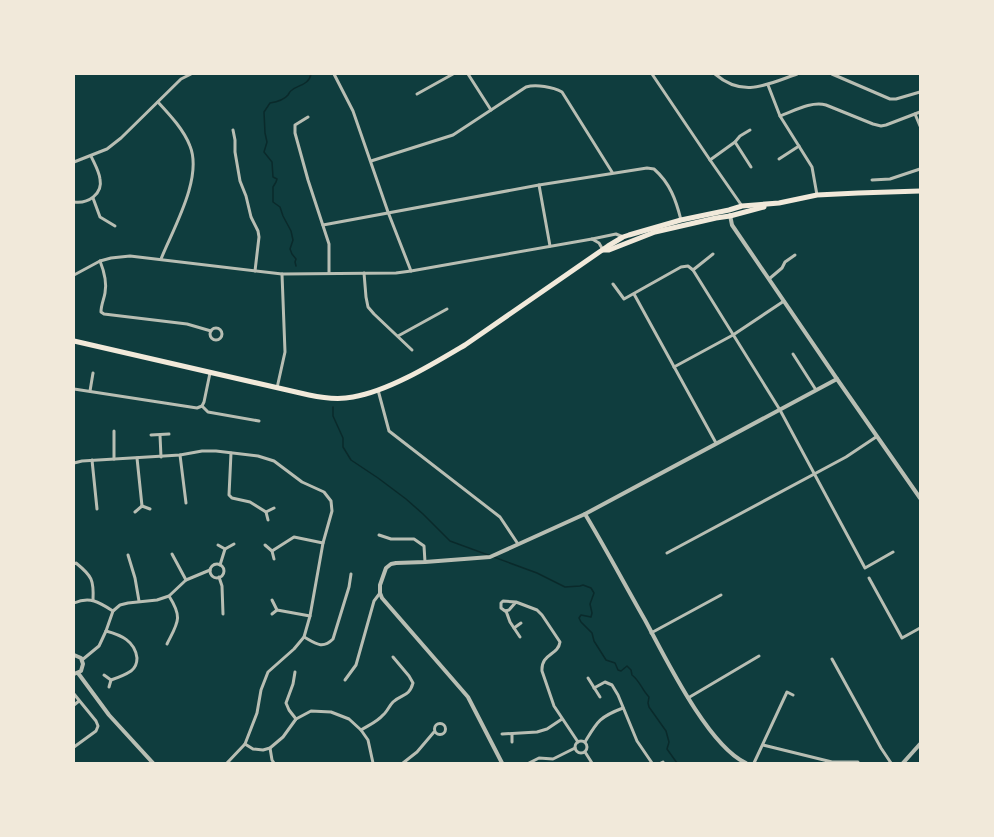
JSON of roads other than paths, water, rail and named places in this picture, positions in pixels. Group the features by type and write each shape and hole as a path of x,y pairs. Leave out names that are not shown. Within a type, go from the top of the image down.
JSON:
{"main road":[{"path":"603,250 609,250 655,232 818,195 920,191"},
{"path":"74,341 322,398 352,398 378,390 441,359 465,345 623,237 681,220 742,206 779,203"}],"street":[{"path":"74,162 107,149 121,138 181,79 191,74"},
{"path":"334,74 353,111 388,212 411,271"},
{"path":"417,94 453,74"},
{"path":"468,74 491,110"},
{"path":"652,74 742,206 744,212"},
{"path":"715,74 722,80 742,88 755,88 768,85 797,74"},
{"path":"832,74 890,99 909,96 920,92"},
{"path":"371,161 453,135 526,87 532,85 558,90 565,96 612,172"},
{"path":"768,85 780,116 812,167 818,195"},
{"path":"158,102 186,138 191,147 194,160 191,188 161,259"},
{"path":"780,116 818,103 881,126 920,112"},
{"path":"915,114 920,126"},
{"path":"308,118 294,124 294,132 329,244 329,273"},
{"path":"233,130 240,181 246,196 251,216 258,231 259,238 255,271"},
{"path":"710,160 750,130"},
{"path":"735,142 752,167"},
{"path":"779,159 799,146"},
{"path":"74,202 80,202 93,198 100,189 100,178 91,156"},
{"path":"323,225 612,172 647,168 654,169 665,182 675,198 681,220"},
{"path":"872,180 890,179 920,168"},
{"path":"539,185 550,246"},
{"path":"93,198 100,217 115,226"},
{"path":"729,210 732,225 876,437 920,498"},
{"path":"74,275 111,258 130,256 282,274 411,271 616,234 623,237"},
{"path":"592,239 599,243 603,250"},
{"path":"693,270 713,254"},
{"path":"769,279 782,268 785,262 795,255"},
{"path":"100,262 106,282 101,308 101,312 104,314 187,324 211,331 218,328 221,330 222,336 219,340 213,340 210,337 211,331"},
{"path":"613,284 624,299 681,267 688,266 693,270 780,410 865,568 893,552"},
{"path":"364,273 368,307 412,350"},
{"path":"277,388 285,352 282,274"},
{"path":"634,294 716,443"},
{"path":"674,367 733,335 784,301"},
{"path":"398,336 447,309"},
{"path":"793,354 816,390"},
{"path":"202,406 210,373"},
{"path":"90,391 93,374"},
{"path":"502,763 468,697 387,604 380,593 380,585 386,568 396,562 425,562 490,557 585,514 837,379"},
{"path":"74,389 197,408 202,406"},
{"path":"378,390 389,431 500,517 518,544"},
{"path":"202,406 208,412 259,421"},
{"path":"114,431 114,459"},
{"path":"151,435 169,434"},
{"path":"160,435 161,457"},
{"path":"667,553 846,457 876,437"},
{"path":"74,463 92,460 180,456 202,451 258,456 274,461 302,482 324,492 331,501 332,511 323,543 310,616 304,637 294,649 268,672 261,690 257,713 245,744 227,763"},
{"path":"231,453 229,496 250,502 266,512 268,520"},
{"path":"180,456 186,502"},
{"path":"137,458 142,506"},
{"path":"92,460 97,509"},
{"path":"142,506 150,509"},
{"path":"135,512 142,506"},
{"path":"266,512 274,508"},
{"path":"585,514 688,698 711,731 730,754 746,763"},
{"path":"379,535 391,539 414,539 424,546 425,562"},
{"path":"272,551 294,537 323,543"},
{"path":"219,577 223,572 220,565 225,550 234,544"},
{"path":"265,545 272,551 274,559"},
{"path":"218,546 225,550"},
{"path":"128,554 135,578 139,601"},
{"path":"172,554 186,580"},
{"path":"74,564 76,563 87,572 94,585 93,600"},
{"path":"82,660 99,646 113,611 120,605 139,601 156,600 169,596 186,580 210,570 212,566 220,565"},
{"path":"210,570 213,577 219,577"},
{"path":"304,637 322,645 328,644 333,639 349,587 351,574"},
{"path":"219,577 222,586 223,614"},
{"path":"869,578 902,638 920,628"},
{"path":"345,680 356,665 374,601 380,593"},
{"path":"651,632 721,595"},
{"path":"167,644 176,627 178,616 177,608 169,596"},
{"path":"74,603 86,599 93,600 103,604 113,611"},
{"path":"272,600 277,610"},
{"path":"520,637 510,622 506,611 501,608 501,603 503,601 516,602 537,610 542,614 560,642 559,648 546,658 542,665 544,678 562,719 578,742"},
{"path":"506,611 512,608 516,602"},
{"path":"272,614 277,610 310,616"},
{"path":"514,628 522,623"},
{"path":"106,631 120,636 132,644 136,652 137,661 135,667 131,671 111,680 109,687"},
{"path":"74,655 78,656 82,660 83,666 76,674 109,715 153,763"},
{"path":"688,698 759,656"},
{"path":"362,730 379,719 393,703 406,695 411,689 413,683 393,657"},
{"path":"832,660 891,763"},
{"path":"294,672 293,684 286,702 289,710 296,720"},
{"path":"104,675 111,680"},
{"path":"588,678 600,696"},
{"path":"594,688 605,682 612,685 637,741 652,763"},
{"path":"754,763 787,692 793,695"},
{"path":"74,694 96,721 98,726 96,731 74,747"},
{"path":"74,705 79,700"},
{"path":"585,742 600,719 623,708"},
{"path":"245,744 253,749 263,750 270,748 283,737 296,720 311,711 331,712 349,719 362,730 368,740 373,763"},
{"path":"502,734 537,732 547,729 562,719"},
{"path":"403,763 417,752 434,732"},
{"path":"512,734 512,742"},
{"path":"578,742 585,742"},
{"path":"529,763 539,758 553,759 575,748 578,742"},
{"path":"584,752 587,748 585,742"},
{"path":"903,763 920,744"},
{"path":"763,745 832,762 858,762"},
{"path":"270,748 274,763"},
{"path":"575,748 579,752 584,752 592,763"}],"waterway":[{"path":"296,266 296,259 290,249 293,240 291,231 280,207 273,202 273,187 277,179 273,177 272,162 264,152 267,142 264,112 270,103 284,98 294,88 306,83 311,74"},
{"path":"333,407 333,416 343,438 343,447 351,460 406,499 450,541 537,573 565,587 583,585 591,588 594,593 590,604 592,613 591,617 581,615 579,618 592,633 594,641 606,660 615,663 618,670 621,671 627,666 631,670 632,675 649,697 649,707 666,731 669,742 667,749 677,763"}]}
